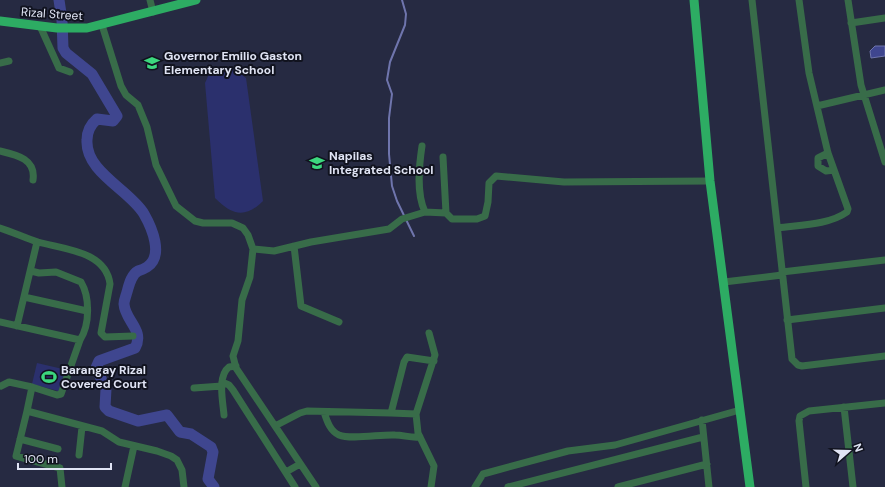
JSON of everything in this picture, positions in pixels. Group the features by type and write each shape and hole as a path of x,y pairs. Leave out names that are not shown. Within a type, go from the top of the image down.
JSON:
{"main road":[{"name":"Rizal Street","path":"0,21 75,29 102,25 196,0"},
{"path":"694,0 710,181 750,487"}],"street":[{"path":"150,0 153,12"},
{"path":"752,0 792,356 798,365 885,356"},
{"path":"778,228 822,222 838,218 847,212 847,204 828,153 809,73 799,0"},
{"path":"848,0 864,96 885,162"},
{"path":"851,23 885,18"},
{"path":"102,25 121,86 126,95 138,105 147,127 156,165 176,206 195,220 209,223 232,223 243,228 253,249 250,277 242,300 238,341 233,356 236,366 316,487"},
{"path":"40,26 59,68 70,72"},
{"path":"0,63 10,61"},
{"path":"817,106 885,90"},
{"path":"422,146 419,167 420,194 425,212"},
{"path":"0,151 16,156 30,164 34,171 33,180"},
{"path":"828,153 818,158 818,166 826,171 834,170"},
{"path":"443,157 446,213 452,219 477,219 484,216 488,202 489,183 496,176 564,182 710,181"},
{"path":"253,249 274,251 390,229 402,219 425,212 446,213"},
{"path":"0,228 37,242 74,250 89,257 102,266 110,277 110,284 101,333 105,337 133,336"},
{"path":"17,326 37,242"},
{"path":"294,246 301,306 339,322"},
{"path":"724,282 885,260"},
{"path":"1,386 9,382 32,387 56,395 62,394 86,326 86,296 81,282 56,272 39,273 30,271"},
{"path":"24,297 87,311"},
{"path":"787,320 885,308"},
{"path":"0,322 80,340"},
{"path":"429,333 435,349 434,361 416,414 420,437 434,466 431,487"},
{"path":"391,413 405,359 417,358 434,361"},
{"path":"224,415 222,384 225,370 229,367 236,366"},
{"path":"194,388 222,384 229,385 295,487"},
{"path":"32,387 16,454 17,457 60,468 62,487"},
{"path":"806,487 799,421 800,416 809,411 885,403"},
{"path":"844,407 853,487"},
{"path":"475,487 483,474 568,451 616,445 740,410"},
{"path":"27,411 105,432 115,441 157,451 177,460 182,470 184,487"},
{"path":"276,426 300,413 308,411 416,414"},
{"path":"324,412 332,430 340,436 396,435 409,438 420,437"},
{"path":"702,420 710,487"},
{"path":"79,455 82,427"},
{"path":"508,487 703,437"},
{"path":"20,439 58,449"},
{"path":"125,487 134,446"},
{"path":"286,472 300,464"},
{"path":"618,487 707,464"}],"shaded area":[{"path":"875,46 885,46 885,56 871,58 870,51"},
{"path":"224,68 234,69 246,78 263,201 250,211 239,213 227,208 215,198 205,83 210,72"},
{"name":"Barangay Rizal Covered Court","path":"37,363 67,370 62,392 32,384"}],"waterway":[{"path":"59,0 62,20 63,48 66,53 92,74 117,116 113,121 97,119 92,124 89,128 87,140 88,151 93,162 100,171 129,197 144,214 153,234 156,249 152,262 144,269 138,271 132,278 124,301 125,310 138,336 135,348 99,361 96,368 106,389 105,407 109,411 138,421 167,415 180,432 191,434 211,447 213,452 208,479 214,487"},
{"path":"402,0 406,14 405,25 390,62 387,80 392,94 389,118 389,154 392,186 397,201 414,236"}],"place":[{"name":"Governor Emilio Gaston Elementary School","path":"152,63"},
{"name":"Napilas Integrated School","path":"317,163"},
{"name":"Barangay Rizal Covered Court","path":"49,377"}]}
